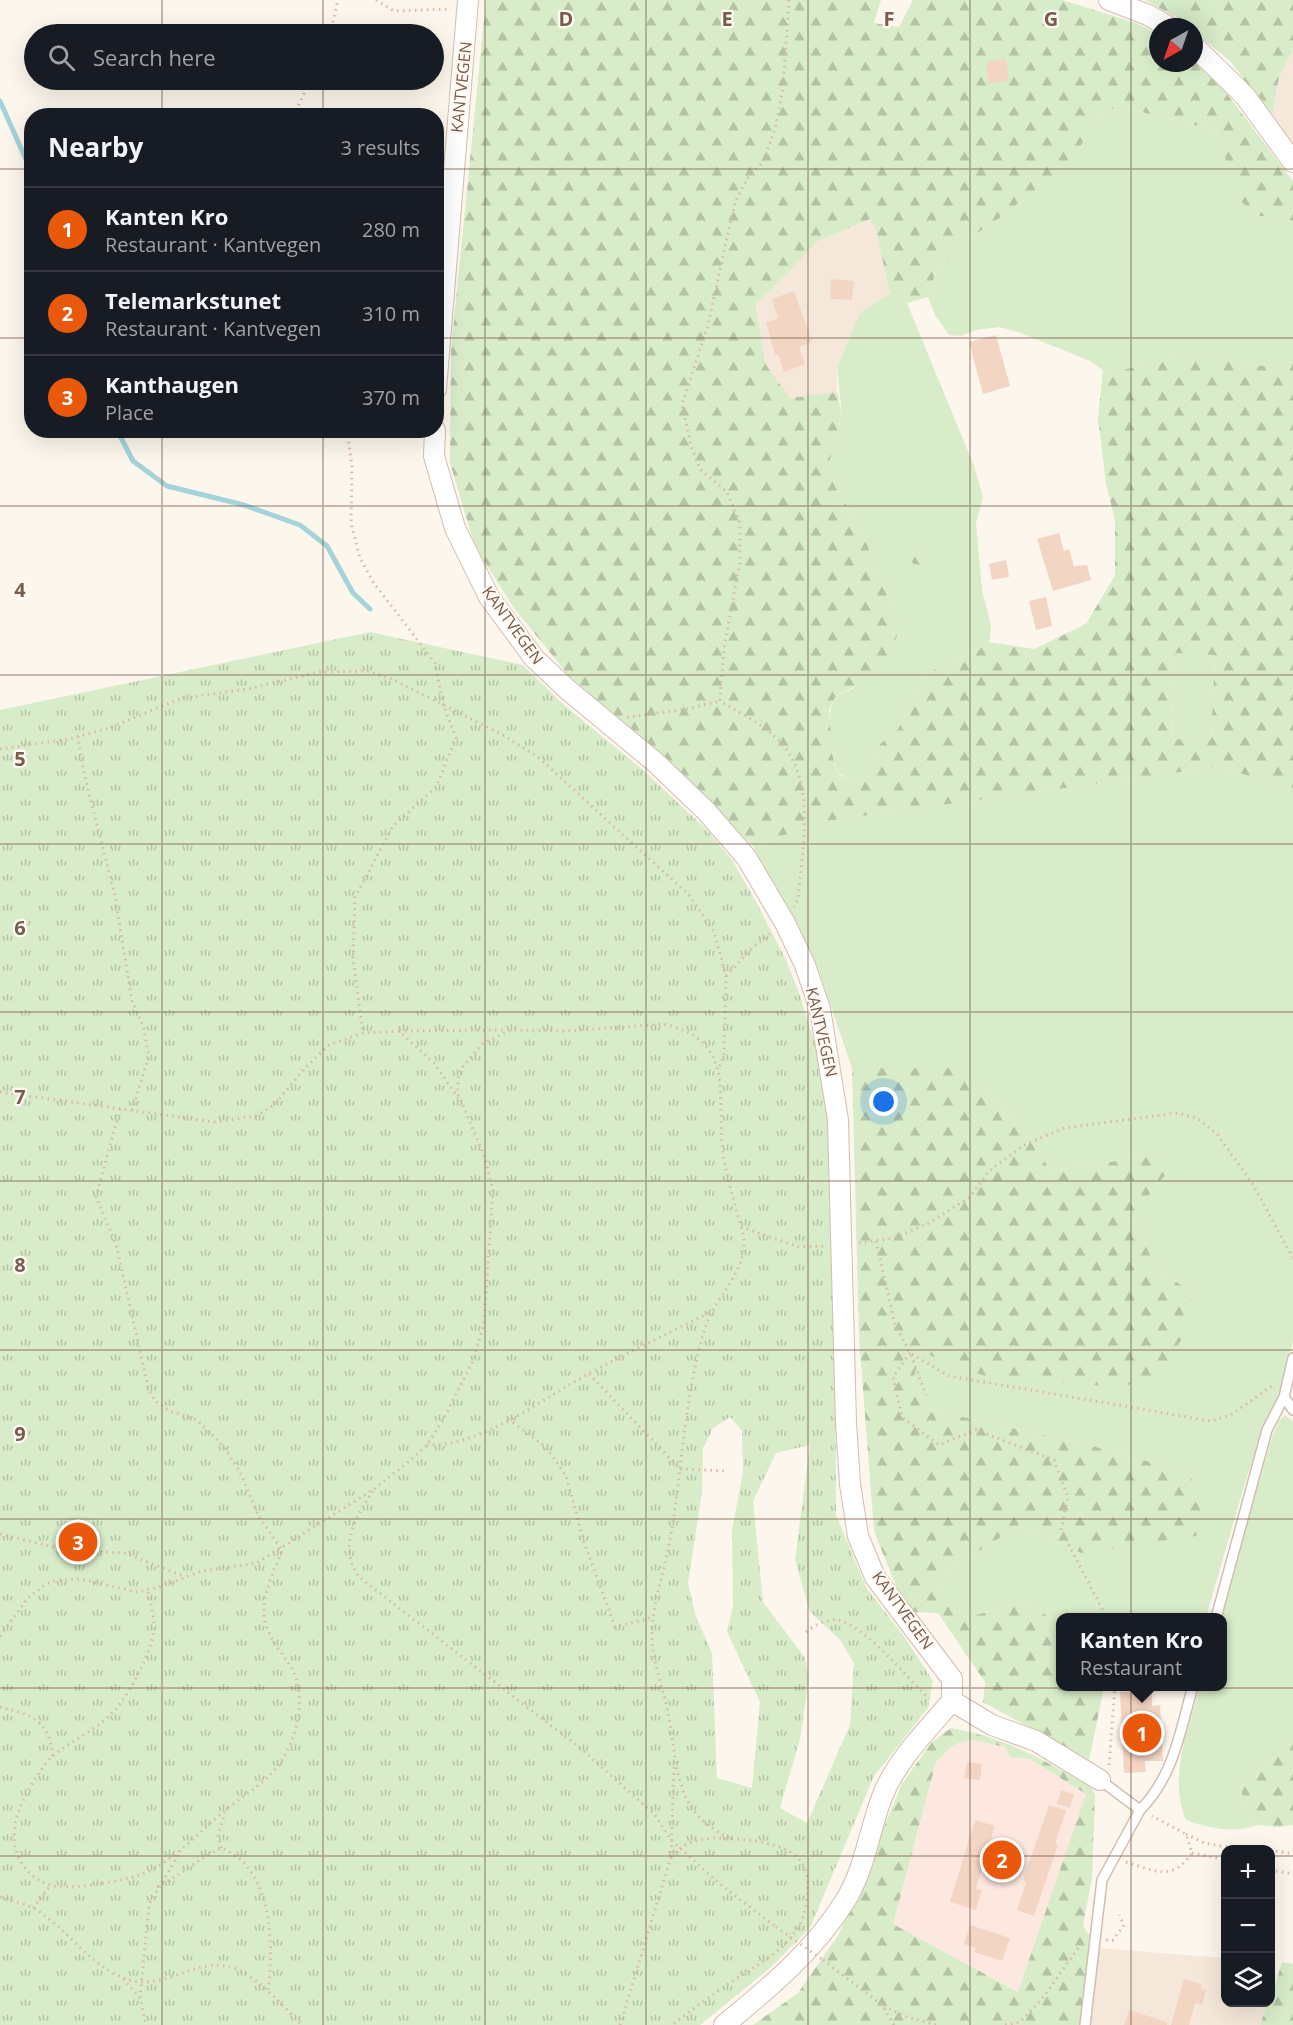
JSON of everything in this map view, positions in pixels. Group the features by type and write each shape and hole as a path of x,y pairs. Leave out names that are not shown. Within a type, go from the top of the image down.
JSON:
{"street":[{"path":"1109,0 1153,18"},
{"name":"KANTVEGEN","path":"444,293 468,4"},
{"path":"1203,55 1245,96 1293,162"},
{"name":"KANTVEGEN","path":"435,438 434,456 455,528 489,597 534,658 602,719 656,763 706,812 746,857 785,923 805,965 820,1009 832,1071 838,1120 846,1434 850,1484 858,1536 875,1577 952,1679 952,1701"},
{"path":"724,2025 805,1954 846,1900 860,1869 882,1795 912,1747 952,1701 992,1725 1036,1741 1103,1782"}],"lane":[{"path":"1216,1613 1268,1430 1284,1398 1293,1358"},
{"path":"1284,1398 1293,1410"},
{"path":"1085,2025 1102,1880 1140,1810 1154,1796 1171,1765 1192,1691"},
{"path":"1103,1782 1140,1810"}],"path":[{"path":"332,24 338,0"},
{"path":"376,0 394,10 468,4"},
{"path":"720,700 722,658 740,562 740,523 728,492 700,469 690,446 682,404 708,325 735,202 747,178 763,162 775,129 783,88 789,0"},
{"path":"297,108 306,90"},
{"path":"348,438 352,466 351,523 360,558 373,582 435,663 443,704 456,738 436,787 393,826 355,897 353,958 363,1033"},
{"path":"0,749 78,736 109,728 182,698 248,689 319,672 367,671 392,679 503,735 538,757 689,895 714,932 726,976 724,1054 718,1068"},
{"path":"602,719 658,713 720,700 775,736 796,763 805,814 798,899 785,923 752,948 726,976"},
{"path":"78,736 83,769 115,896 132,1001 143,1026 149,1056 132,1111"},
{"path":"0,1092 214,1122 256,1116 274,1105 305,1068 329,1045 363,1033 568,1031 663,1024 676,1027 696,1037 709,1051 718,1068 723,1095 722,1146 744,1239 742,1262 712,1312 705,1329 695,1377 668,1552 654,1617 653,1649 670,1719 674,1761 671,1857 620,2025"},
{"path":"460,1101 457,1082 464,1065 482,1044 511,1030"},
{"path":"0,1636 27,1599 46,1584 57,1580 81,1579 125,1590 148,1591 183,1576 257,1563 282,1550 374,1490 427,1445 474,1361 484,1324 493,1190 484,1155 460,1101 434,1063 399,1031"},
{"path":"120,1109 96,1197 116,1244 128,1285 148,1387 154,1401 170,1411 197,1420 224,1447 240,1472 259,1517 282,1550"},
{"path":"741,1227 799,1247 840,1246 895,1238 931,1222 970,1197 989,1171 1024,1145 1064,1128 1176,1113 1197,1118 1217,1134 1252,1183 1293,1258"},
{"path":"876,1241 895,1324 910,1353 926,1395"},
{"path":"427,1445 446,1445 478,1436 589,1374 712,1312"},
{"path":"910,1353 949,1376 1211,1421 1231,1415 1289,1373"},
{"path":"910,1353 893,1377 902,1417 939,1445 976,1430 1054,1460 1068,1497 1061,1530 1105,1613"},
{"path":"589,1374 680,1469 728,1471"},
{"path":"508,1419 546,1447 566,1476 584,1542 615,1627 654,1617"},
{"path":"374,1490 357,1515 349,1541 352,1566 359,1577 585,1752 655,1815 670,1840 720,1884 882,2006 907,2017 937,2025"},
{"path":"0,1533 66,1550 125,1553 183,1576"},
{"path":"148,1591 154,1630 147,1654 129,1687 110,1717 53,1756 32,1786 17,1816 14,1842 18,1860 30,1874 51,1885 72,1887 140,1875 183,1849 226,1810 248,1796 278,1765 292,1740 298,1712 299,1689 291,1668 275,1647 264,1615 268,1591 282,1550"},
{"path":"806,1632 818,1624 834,1619 844,1622 878,1647 930,1700 952,1701"},
{"path":"1103,1782 1114,1691"},
{"path":"0,1707 24,1712 43,1724 51,1739 53,1756"},
{"path":"674,1761 688,1805 706,1825 730,1838"},
{"path":"221,1848 218,1835 226,1810"},
{"path":"1140,1810 1204,1843 1221,1846"},
{"path":"1186,1834 1192,1853"},
{"path":"671,1857 679,1847 701,1839 730,1838 771,1843 794,1854 803,1863 808,1876 806,1910 795,1932 779,1949 672,2025"},
{"path":"157,1887 182,1874 202,1857 221,1848 234,1853 253,1873 264,1901 271,1969 268,1991"},
{"path":"146,2025 140,1998 143,1983 144,1934 149,1904 157,1887 183,1849"},
{"path":"1275,1851 1293,1854"},
{"path":"1113,1858 1166,1873 1183,1866 1192,1853"},
{"path":"1192,1853 1221,1859"},
{"path":"1275,1871 1293,1874"},
{"path":"33,1908 51,1885"},
{"path":"0,1897 33,1908 102,1966 122,1977 143,1983 164,1981 195,1968 223,1966 237,1970 268,1991 302,2025"},
{"path":"1095,1940 1113,1940 1121,1932 1124,1925 1119,1915"},
{"path":"1005,2025 1020,2022 1041,2000 1088,1934 1097,1927"},
{"path":"122,1977 140,1998"},
{"path":"882,2006 894,2025"}],"shaded area":[{"path":"1293,50 1293,147 1272,118 1279,77"},
{"path":"870,219 875,226 890,293 860,313 837,367 837,392 790,399 766,365 754,306 818,241"},
{"path":"972,1740 1005,1747 1010,1757 1030,1759 1086,1794 1019,1992 893,1924 936,1762 955,1744"},
{"path":"1098,1948 1221,1958 1221,2007 1267,2007 1260,2025 1090,2025"}],"green space":[{"path":"486,0 881,0 874,23 899,27 913,0 1062,0 1136,23 1149,30 1149,72 1203,72 1203,65 1208,69 1293,181 1293,221 1254,215 1238,198 1216,130 1117,106 1096,119 1072,161 998,219 961,244 936,270 928,297 907,303 900,295 890,293 875,226 870,219 818,241 755,306 766,365 790,398 837,392 842,415 830,459 834,485 859,525 897,618 897,636 876,675 835,697 829,710 832,753 838,774 856,782 867,778 880,744 898,729 927,673 976,652 989,642 1034,649 1086,624 1115,575 1115,521 1106,483 1098,418 1103,370 1118,371 1199,353 1249,367 1293,362 1293,788 1217,767 826,821 753,846 668,762 569,676 514,608 475,547 450,463 451,350","holes":["1175,653 1215,655 1211,740 1171,739"]},
{"path":"1145,0 1293,0 1293,50 1279,77 1272,118 1231,62 1203,39 1203,18 1178,18"},
{"path":"1117,106 1216,130 1239,198 1254,215 1293,221 1293,362 1249,367 1199,353 1118,371 1103,370 1088,360 1018,332 999,327 976,330 960,336 949,335 935,315 928,297 936,270 961,244 998,219 1088,130 1096,119"},
{"path":"890,293 900,295 907,303 974,466 983,497 976,523 982,591 991,625 989,642 976,652 927,673 898,729 880,744 867,778 856,782 838,773 829,725 832,706 835,697 854,688 897,618 859,525 834,485 830,459 842,415 837,367 860,313"},
{"path":"922,545 932,557 928,566 914,564 906,557 908,549"},
{"path":"370,632 523,665 565,706 642,769 706,829 732,860 753,896 786,960 799,993 816,1047 826,1093 834,1161 836,1515 867,1589 903,1635 933,1681 928,1708 874,1776 810,1928 770,1968 700,2025 0,2025 0,710","holes":["730,1417 742,1431 743,1472 732,1530 733,1606 727,1632 760,1702 752,1788 717,1778 712,1653 695,1614 688,1583 702,1493 703,1449 713,1428","810,1445 795,1560 810,1612 840,1640 854,1663 850,1725 807,1823 780,1808 800,1739 809,1678 805,1658 763,1602 753,1501 776,1453"]},
{"path":"1175,652 1215,654 1211,741 1171,739"},
{"path":"1217,767 1293,788 1293,1341 1282,1386 1248,1473 1207,1613 1056,1613 1056,1620 1022,1602 965,1618 934,1596 949,1570 1018,1526 1081,1553 1187,1472 1085,1444 927,1409 913,1380 921,1352 988,1377 1190,1291 1156,1269 1133,1215 1156,1155 1051,1171 1006,1108 959,1068 852,1068 816,963 753,846 826,821"},
{"path":"852,1068 959,1068 1006,1108 1051,1171 1157,1155 1165,1175 1133,1215 1156,1269 1190,1291 1194,1321 1158,1375 1122,1387 987,1377 921,1352 913,1380 927,1409 1085,1444 1187,1472 1210,1508 1196,1536 1081,1553 1018,1526 949,1570 934,1596 965,1618 1022,1602 1056,1620 1056,1691 1103,1691 1089,1760 983,1702 985,1682 938,1613 913,1612 901,1598 874,1531 859,1338"},
{"path":"1285,1415 1293,1421 1293,1742 1241,1787 1244,1806 1257,1825 1239,1829 1212,1827 1186,1820 1181,1804 1179,1770 1199,1691 1227,1691 1227,1613 1222,1613 1272,1437 1279,1421"},
{"path":"951,1728 971,1732 1024,1751 1091,1787 1095,1795 1092,1878 1083,1926 1098,1948 1090,2025 753,2025 798,1993 839,1934 902,1784 932,1742","holes":["972,1740 1005,1747 1010,1757 1030,1759 1086,1794 1018,1992 893,1924 936,1762 955,1744"]},
{"path":"1293,1742 1293,1825 1280,1827 1257,1825 1244,1806 1241,1787"},
{"path":"1282,1962 1293,1964 1293,2025 1260,2025 1267,2007 1275,2007 1275,1985"}],"building":[{"path":"1006,59 1009,80 988,84 987,62"},
{"path":"831,279 854,281 852,300 830,299"},
{"path":"794,291 812,342 799,347 805,364 784,372 778,354 775,355 766,323 778,318 772,299"},
{"path":"996,335 1010,386 983,394 969,342"},
{"path":"1059,533 1064,551 1069,549 1074,566 1087,565 1091,580 1053,591 1037,539"},
{"path":"1006,560 1009,577 992,580 989,564"},
{"path":"1046,597 1052,626 1036,630 1029,601"},
{"path":"1152,1691 1152,1706 1160,1705 1163,1761 1145,1761 1146,1772 1124,1773 1120,1692"},
{"path":"967,1762 982,1764 980,1780 964,1778"},
{"path":"1061,1790 1074,1794 1070,1808 1057,1804"},
{"path":"1049,1805 1066,1810 1055,1844 1058,1845 1034,1916 1017,1910 1026,1882 1023,1880"},
{"path":"975,1820 995,1826 976,1889 982,1890 976,1910 950,1902"},
{"path":"970,1925 1010,1938 1002,1961 974,1952 976,1948 964,1944"},
{"path":"1184,1979 1202,1984 1201,1988 1206,1990 1202,2005 1195,2003 1189,2025 1171,2025"},
{"path":"1129,2010 1167,2022 1167,2025 1124,2025"}],"waterway":[{"path":"0,101 24,155"},
{"path":"121,438 133,461 167,486 244,505 300,525 327,546 353,593 370,609"}],"place":[{"name":"Kanthaugen","path":"78,1542"},
{"name":"Kanten Kro","path":"1142,1733"},
{"name":"Telemarkstunet","path":"1002,1860"}]}
